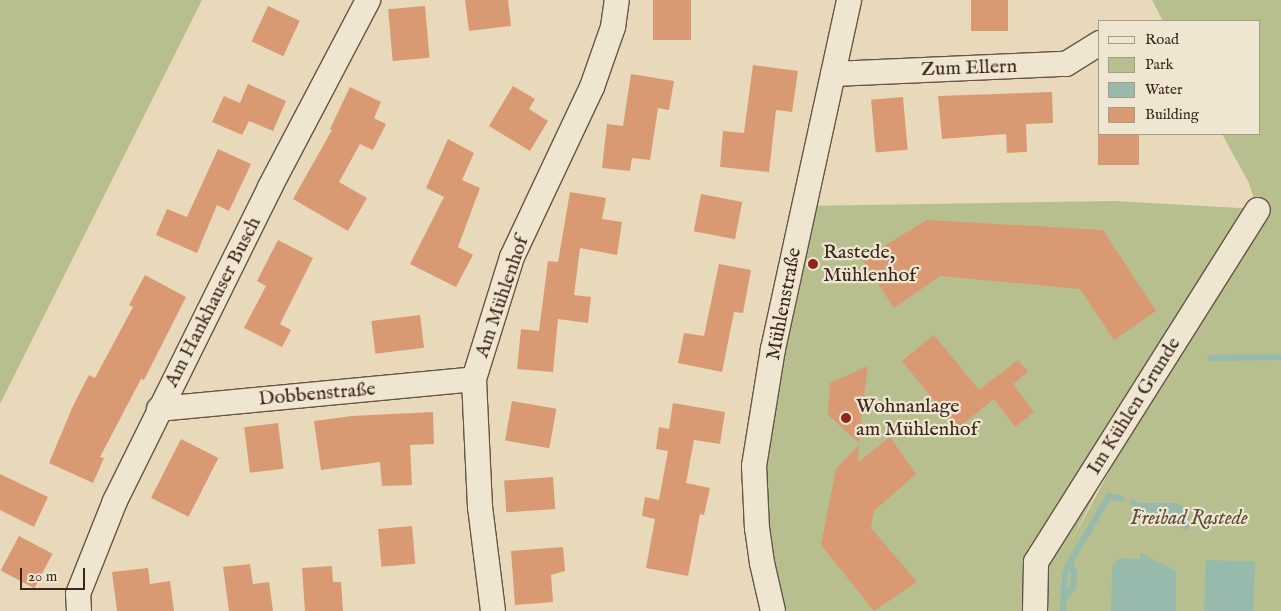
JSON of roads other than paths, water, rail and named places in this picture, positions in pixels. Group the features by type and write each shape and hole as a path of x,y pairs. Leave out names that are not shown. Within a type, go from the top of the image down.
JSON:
{"street":[{"name":"Am Hankhauser Busch","path":"79,611 78,594 115,501 270,187 368,0"},
{"name":"Am Mühlenhof","path":"493,611 480,507 474,380 512,257 592,87 613,27 617,0"},
{"name":"Mühlenstraße","path":"773,611 762,563 757,529 754,466 773,349 848,0"},
{"name":"Zum Ellern","path":"833,74 1066,64 1098,44"},
{"name":"Im Kühlen Grunde","path":"1035,611 1036,562 1258,210"},
{"name":"Dobbenstraße","path":"160,408 474,380"}],"water":[{"path":"1132,499 1140,503 1177,503 1185,509 1190,520 1188,531 1129,504"},
{"path":"1140,553 1176,571 1176,611 1111,611 1112,568 1120,558 1140,559"},
{"path":"1206,560 1255,562 1253,611 1204,611"}],"waterway":[{"path":"1210,358 1281,357"},
{"path":"1063,611 1065,573 1070,562 1109,496 1122,499"},
{"path":"1066,596 1073,587 1074,573 1070,562"}],"place":[{"name":"Rastede, Mühlenhof","path":"813,264"},
{"name":"Wohnanlage am Mühlenhof","path":"846,418"}],"park label":[{"name":"Freibad Rastede","path":"1189,518"}]}
